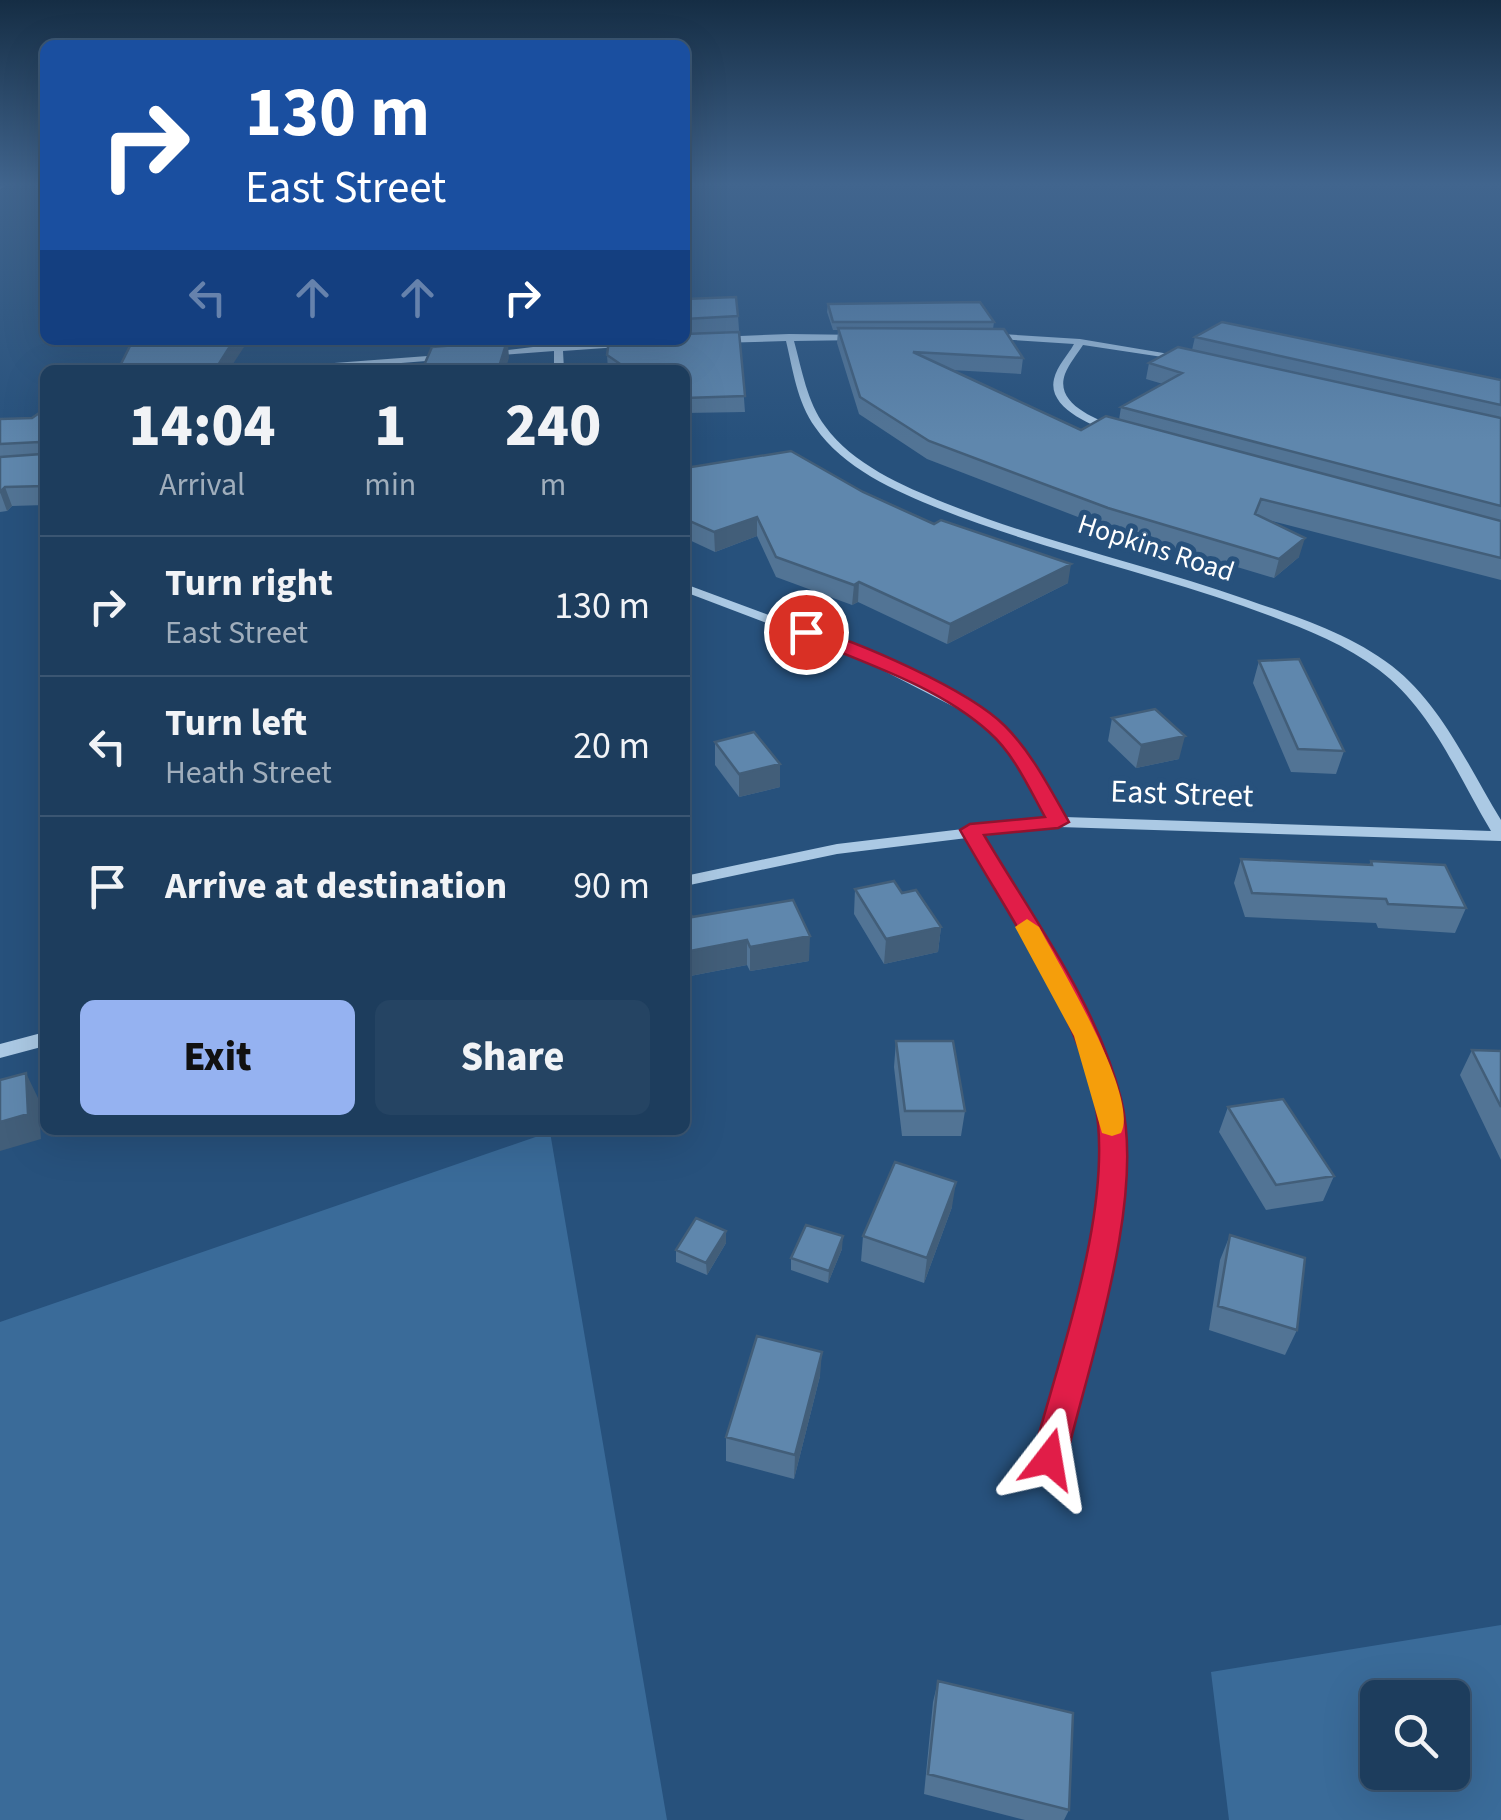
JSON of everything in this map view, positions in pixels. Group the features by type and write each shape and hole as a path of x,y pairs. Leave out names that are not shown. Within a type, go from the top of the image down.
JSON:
{"street":[{"path":"712,340 881,336"},
{"path":"972,336 1080,342 1193,359"},
{"name":"Hopkins Road","path":"789,337 804,398 816,422 837,446 886,479 995,524 1279,615 1352,646 1374,660 1414,694 1430,716 1501,835"},
{"path":"1080,342 1060,375 1060,392 1085,416 1132,436"},
{"path":"479,353 596,345"},
{"path":"558,346 559,365"},
{"path":"340,365 459,355"},
{"path":"690,590 866,656 969,708 997,729 1021,758 1058,822"},
{"name":"East Street","path":"690,880 837,848 1058,822 1501,835"},
{"path":"970,830 1078,1018 1108,1098 1114,1144 1113,1190 1104,1238 1049,1459"},
{"path":"0,1052 40,1040"}],"shaded area":[{"path":"551,1135 667,1820 0,1820 0,1322"},
{"path":"1501,1625 1501,1820 1229,1820 1211,1672"}],"building":[{"path":"736,297 738,316 690,319 690,299"},
{"path":"980,302 994,322 833,322 828,304"},
{"path":"1222,322 1501,380 1501,405 1195,337"},
{"path":"838,328 1004,329 1023,358 913,352 1081,430 1106,416 1501,521 1501,558 1261,499 1255,514 1305,538 1279,559 1108,508 929,441 860,397"},
{"path":"739,332 745,396 690,398 690,365 622,365 607,355 608,345 690,345 690,334"},
{"path":"130,345 231,345 218,365 120,365"},
{"path":"506,345 500,365 424,365 432,347"},
{"path":"1178,347 1501,418 1501,506 1121,407 1182,373 1149,363"},
{"path":"40,412 40,448 39,442 0,444 0,419 32,418"},
{"path":"791,451 863,492 934,524 941,520 1071,564 950,624 859,582 854,585 776,557 757,517 714,532 690,521 690,467"},
{"path":"40,454 40,486 5,487 0,492 0,457"},
{"path":"1299,659 1344,751 1298,749 1259,661"},
{"path":"1155,709 1185,736 1141,745 1112,718"},
{"path":"754,732 780,764 739,774 715,742"},
{"path":"1241,859 1445,865 1466,908 1388,904 1386,899 1252,893"},
{"path":"894,881 902,893 916,890 941,927 886,939 855,889"},
{"path":"793,900 810,936 750,947 747,940 690,951 690,913 692,917"},
{"path":"896,1041 953,1041 965,1111 905,1111"},
{"path":"1472,1050 1501,1051 1501,1107"},
{"path":"26,1073 28,1114 0,1122 0,1080"},
{"path":"1283,1099 1334,1176 1276,1185 1228,1107"},
{"path":"895,1162 956,1182 927,1258 863,1236"},
{"path":"696,1218 726,1231 706,1263 676,1250"},
{"path":"806,1225 843,1236 829,1271 791,1258"},
{"path":"1230,1235 1305,1258 1297,1330 1218,1306"},
{"path":"757,1336 822,1352 795,1455 726,1437"},
{"path":"938,1681 1073,1713 1069,1810 928,1774"}],"slow traffic":[{"path":"1027,927 1086,1036 1108,1098 1112,1125"}],"route":[{"path":"806,632 938,690 997,729 1021,758 1058,822 970,830 1078,1018 1108,1098 1114,1144 1113,1190 1104,1238 1049,1459"}]}
